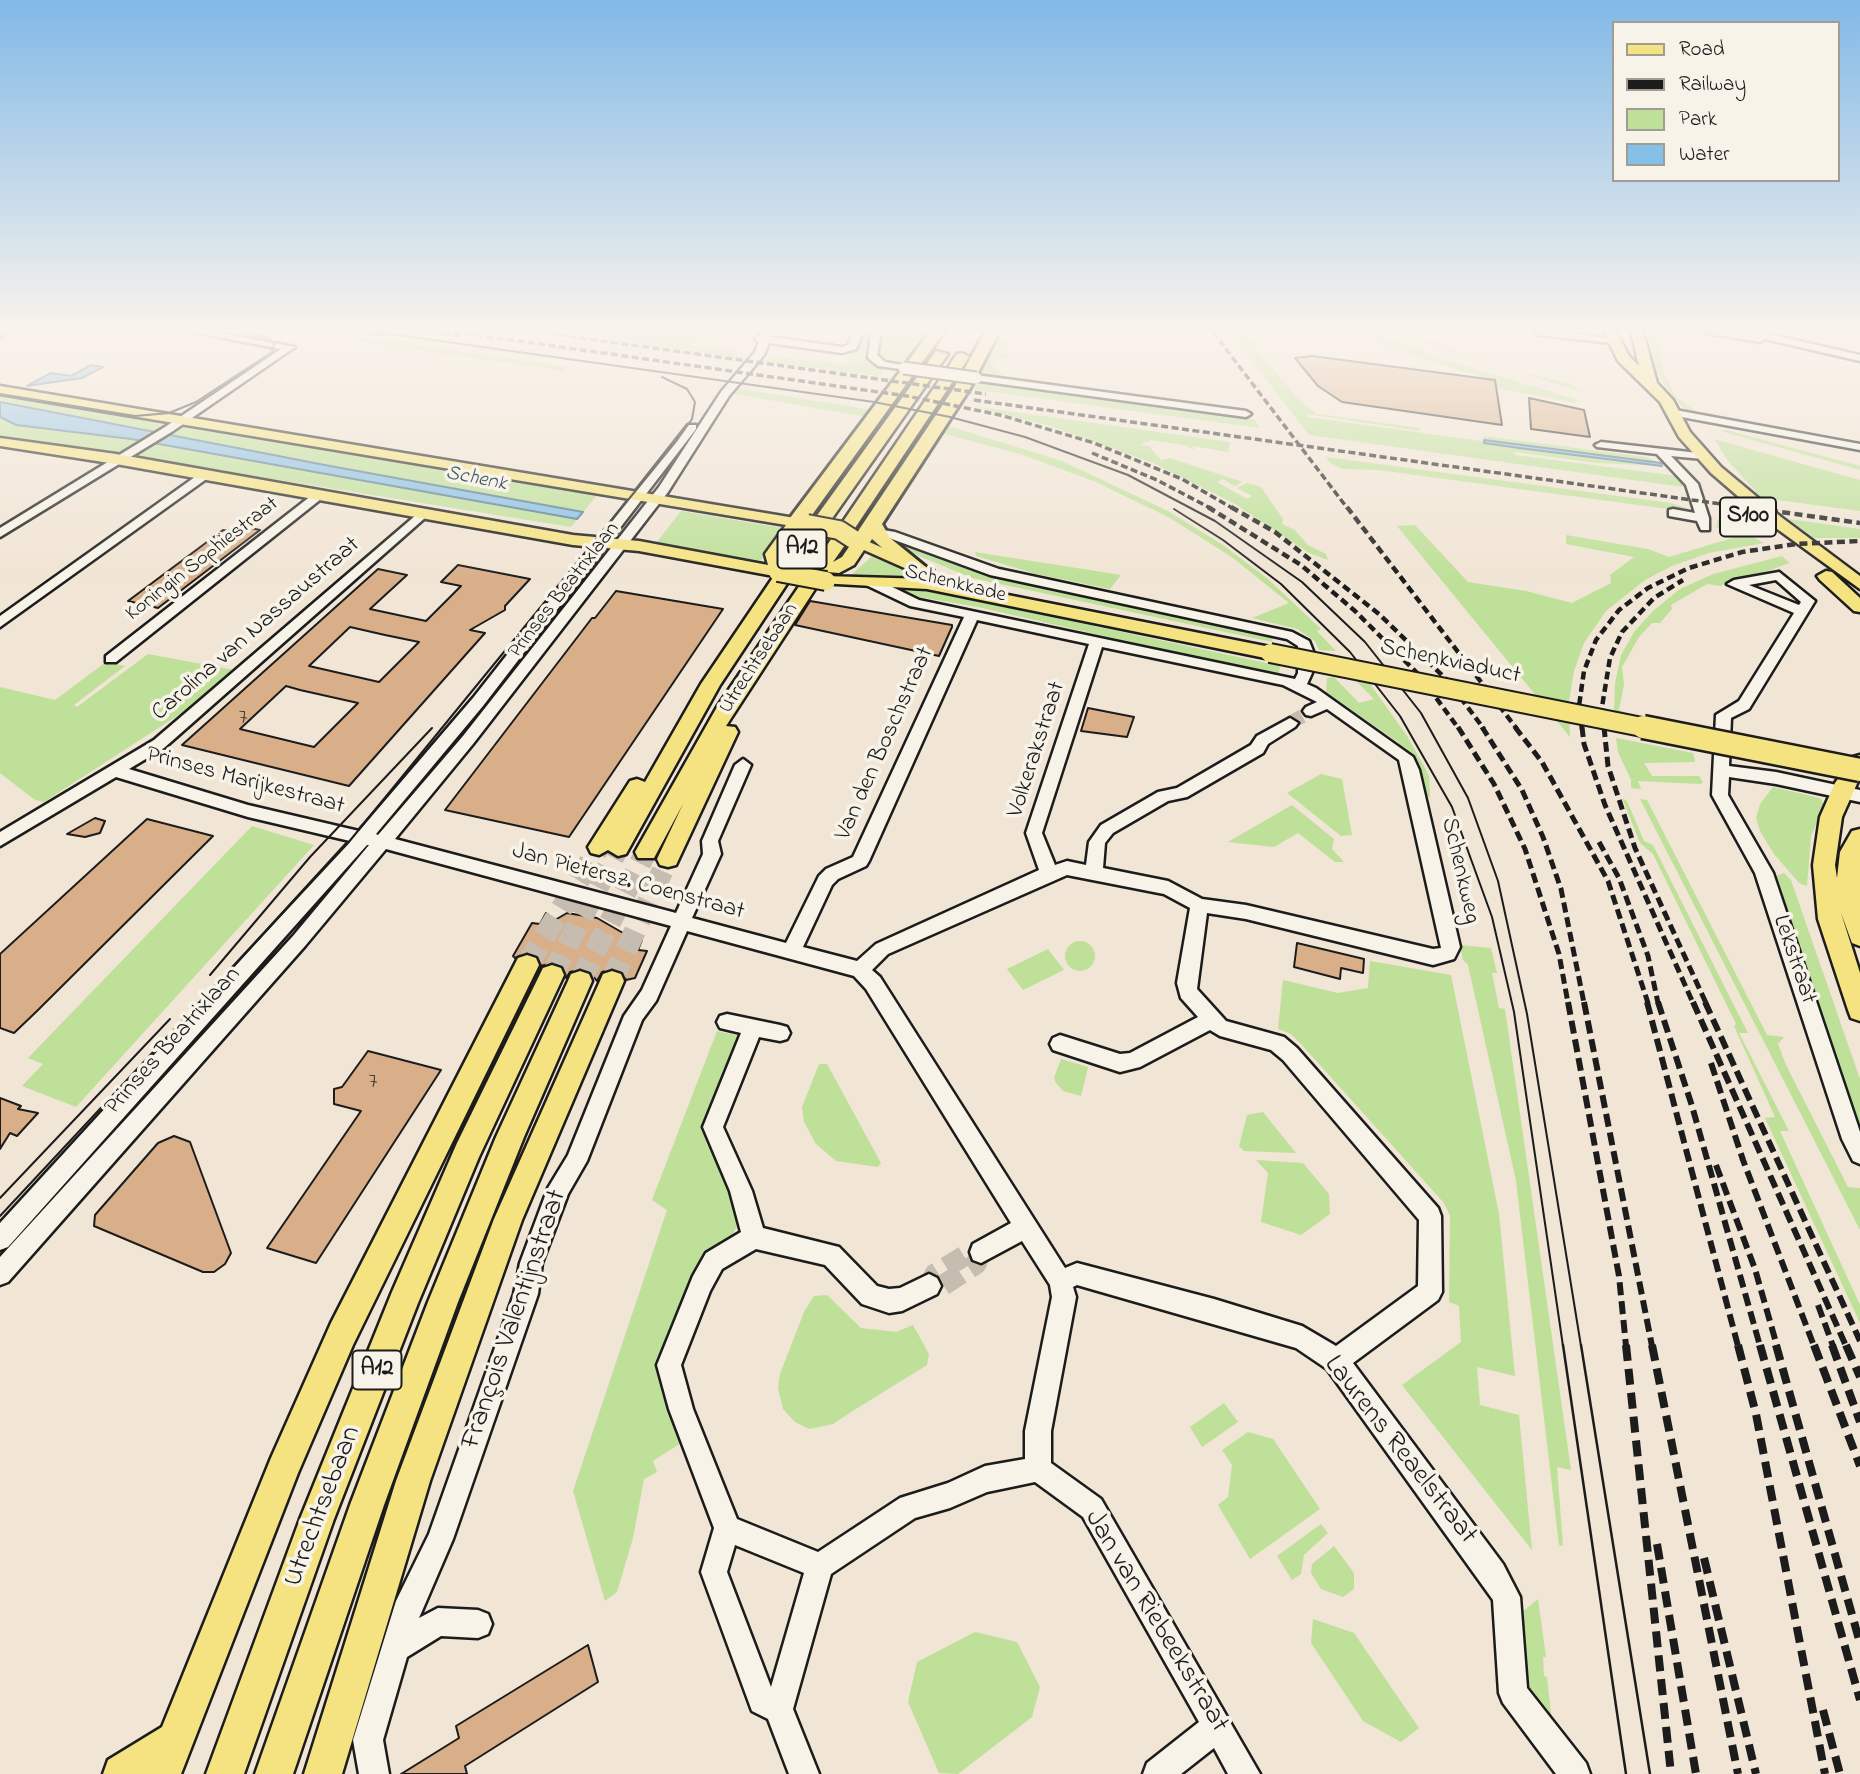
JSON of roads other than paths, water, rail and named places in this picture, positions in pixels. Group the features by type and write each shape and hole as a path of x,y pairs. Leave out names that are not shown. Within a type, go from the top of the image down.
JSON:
{"highway":[{"name":"A12","path":"796,531 878,415"},
{"path":"917,568 883,542 861,533 943,415"}],"main road":[{"path":"160,415 657,499 796,531 861,533 848,561 830,575"},
{"name":"Utrechtsebaan","path":"608,847 711,684 794,560 898,415"},
{"name":"Utrechtsebaan","path":"646,852 724,712 923,415"},
{"name":"S100","path":"1676,415 1701,475 1726,499 1831,580 1860,607"},
{"name":"Schenkkade","path":"0,443 116,459 422,514 604,544 621,544 802,576 830,575 869,581"},
{"name":"S100","path":"1695,456 1860,584"},
{"path":"776,570 773,554 796,531"},
{"name":"Schenkviaduct","path":"917,568 1030,603"},
{"name":"Schenkviaduct","path":"869,581 927,584 1030,603 1270,653 1859,766"},
{"path":"668,859 760,659"},
{"name":"Lekstraat","path":"1859,766 1850,795 1826,835 1826,894 1839,950 1860,1010"},
{"path":"1860,837 1851,852 1848,886 1860,936"},
{"path":"122,1774 169,1757 283,1470 342,1334 568,975"},
{"path":"323,1774 413,1481 527,1172 568,975"},
{"name":"Utrechtsebaan","path":"225,1774 317,1520 403,1303 467,1152 568,975"},
{"name":"Utrechtsebaan","path":"274,1774 367,1505 443,1302 510,1138 568,975"}],"street":[{"path":"0,533 116,459 124,458 186,415"},
{"name":"Prinses Beatrixlaan","path":"0,1239 363,838 478,702 604,544 700,415"},
{"name":"Prinses Beatrixlaan","path":"0,1273 383,843 657,499 712,415"},
{"path":"1685,415 1860,447"},
{"path":"1601,445 1695,456"},
{"path":"1661,452 1691,482 1704,522 1673,513"},
{"path":"0,623 206,475"},
{"name":"Koningin Sophiestraat","path":"111,659 320,495"},
{"name":"Carolina van Nassaustraat","path":"0,840 169,736 422,514"},
{"path":"0,520 16,523"},
{"name":"Schenkkade","path":"861,533 995,572 1292,636 1304,644 1305,673 1299,684 915,603 869,581"},
{"name":"Lekstraat","path":"1802,611 1744,705 1724,715 1720,794 1764,873 1856,1147"},
{"name":"Van den Boschstraat","path":"791,952 825,881 832,874 860,861 972,615"},
{"name":"Volkerakstraat","path":"1049,873 1034,833 1097,640"},
{"name":"Schenkweg","path":"1049,873 1067,868 1094,872 1167,888 1199,905 1246,912 1433,957 1447,954 1451,947 1411,770 1405,757 1391,745 1319,707 1299,684"},
{"path":"1094,872 1097,842 1107,829 1164,796 1181,793 1246,756 1257,749 1262,740 1290,723"},
{"name":"François Valentijnstraat","path":"374,1774 368,1740 411,1601 440,1539 526,1294 531,1263 559,1188 576,1161 634,1016 649,995 712,854 710,841 743,765"},
{"name":"Prinses Marijkestraat","path":"115,771 248,811 363,838"},
{"path":"1723,771 1776,778 1850,795"},
{"path":"363,838 383,843"},
{"name":"Jan Pietersz. Coenstraat","path":"383,843 860,970"},
{"path":"804,1774 779,1709 820,1566 909,1507 950,1495 985,1479 1038,1469 1038,1431 1064,1297 1060,1281 991,1170 873,984 860,970 882,949 1049,873"},
{"path":"1199,905 1186,983 1188,992 1212,1019 1229,1032 1276,1042 1290,1054 1423,1204 1430,1216 1430,1292 1336,1360"},
{"path":"1060,1044 1120,1063 1133,1062 1212,1019"},
{"path":"727,1022 780,1033"},
{"path":"753,1028 713,1127 740,1191 754,1237"},
{"path":"981,1252 1026,1228"},
{"path":"779,1709 762,1701 714,1572 727,1528 681,1409 669,1365 701,1284 714,1261 754,1237 831,1255 870,1296 889,1301 902,1299 929,1286"},
{"name":"Laurens Reaelstraat","path":"1060,1281 1077,1274 1214,1311 1302,1338 1336,1360 1493,1574 1506,1597 1507,1692 1575,1774"},
{"name":"Jan van Riebeekstraat","path":"1038,1469 1092,1508 1245,1774"},
{"path":"727,1528 820,1566"},
{"path":"397,1647 438,1622 478,1624"},
{"path":"1158,1774 1217,1726"}],"water":[{"path":"0,415 66,415 583,512 577,519 131,439 16,425"},
{"path":"1484,440 1661,463 1662,466 1484,443"}],"tunnel":[{"path":"1290,723 1311,711"},
{"path":"527,965 599,847"},
{"path":"552,975 618,848"},
{"path":"580,981 646,852"},
{"path":"612,981 668,859"},
{"path":"981,1252 976,1264 942,1286 929,1286 935,1274 969,1253 981,1252"}],"tram line":[{"path":"128,415 149,415"},
{"path":"0,1216 348,843 677,440 693,415"},
{"path":"939,415 1025,437 1128,475 1215,521 1302,582 1365,642 1421,713 1468,798 1498,881 1527,1014 1581,1346"},
{"path":"1174,509 1223,540 1281,584 1350,652 1400,716 1452,807 1492,917 1514,1012 1563,1346"},
{"path":"210,975 310,857 432,728"},
{"path":"0,1198 170,1019"},
{"path":"1563,1345 1626,1774"},
{"path":"1581,1345 1650,1774"}],"railway":[{"path":"999,415 1094,443 1182,479 1234,509"},
{"path":"1080,415 1299,445"},
{"path":"1276,415 1299,445"},
{"path":"1299,445 1757,509"},
{"path":"1299,445 1348,509"},
{"path":"1092,453 1157,480 1212,509"},
{"path":"1208,507 1301,565 1355,611 1420,676 1459,729"},
{"path":"1231,507 1275,532 1379,614 1448,681 1484,729"},
{"path":"1347,507 1517,729"},
{"path":"1745,507 1860,523"},
{"path":"1582,729 1579,706 1584,671 1596,640 1619,610 1648,588 1689,568 1742,552 1796,544 1860,541"},
{"path":"1604,729 1602,707 1610,658 1622,632 1654,598 1683,580"},
{"path":"1458,727 1494,784 1525,849 1559,954 1568,1003"},
{"path":"1482,727 1522,790 1543,837 1561,889 1584,1003"},
{"path":"1515,727 1542,762 1608,881 1648,1003"},
{"path":"1582,727 1584,744 1605,805 1693,1003"},
{"path":"1604,727 1608,766 1635,848 1706,1003"},
{"path":"1599,842 1619,878 1648,956 1658,1003"},
{"path":"1568,1002 1619,1276 1626,1346"},
{"path":"1584,1002 1652,1346"},
{"path":"1647,1002 1738,1346"},
{"path":"1658,1002 1692,1106 1760,1346"},
{"path":"1693,1002 1846,1346"},
{"path":"1705,1002 1860,1341"},
{"path":"1711,1063 1743,1160 1814,1346"},
{"path":"1716,1165 1755,1269 1777,1346"},
{"path":"1818,1305 1833,1346"},
{"path":"1626,1345 1671,1774"},
{"path":"1652,1345 1738,1774"},
{"path":"1738,1345 1756,1414 1825,1774"},
{"path":"1760,1345 1860,1700"},
{"path":"1776,1345 1860,1643"},
{"path":"1814,1345 1860,1466"},
{"path":"1832,1345 1860,1422"},
{"path":"1846,1345 1860,1377"},
{"path":"1657,1544 1696,1774"},
{"path":"1704,1558 1756,1774"},
{"path":"1823,1710 1840,1774"}],"water label":[{"name":"Schenk","path":"476,480"}]}
